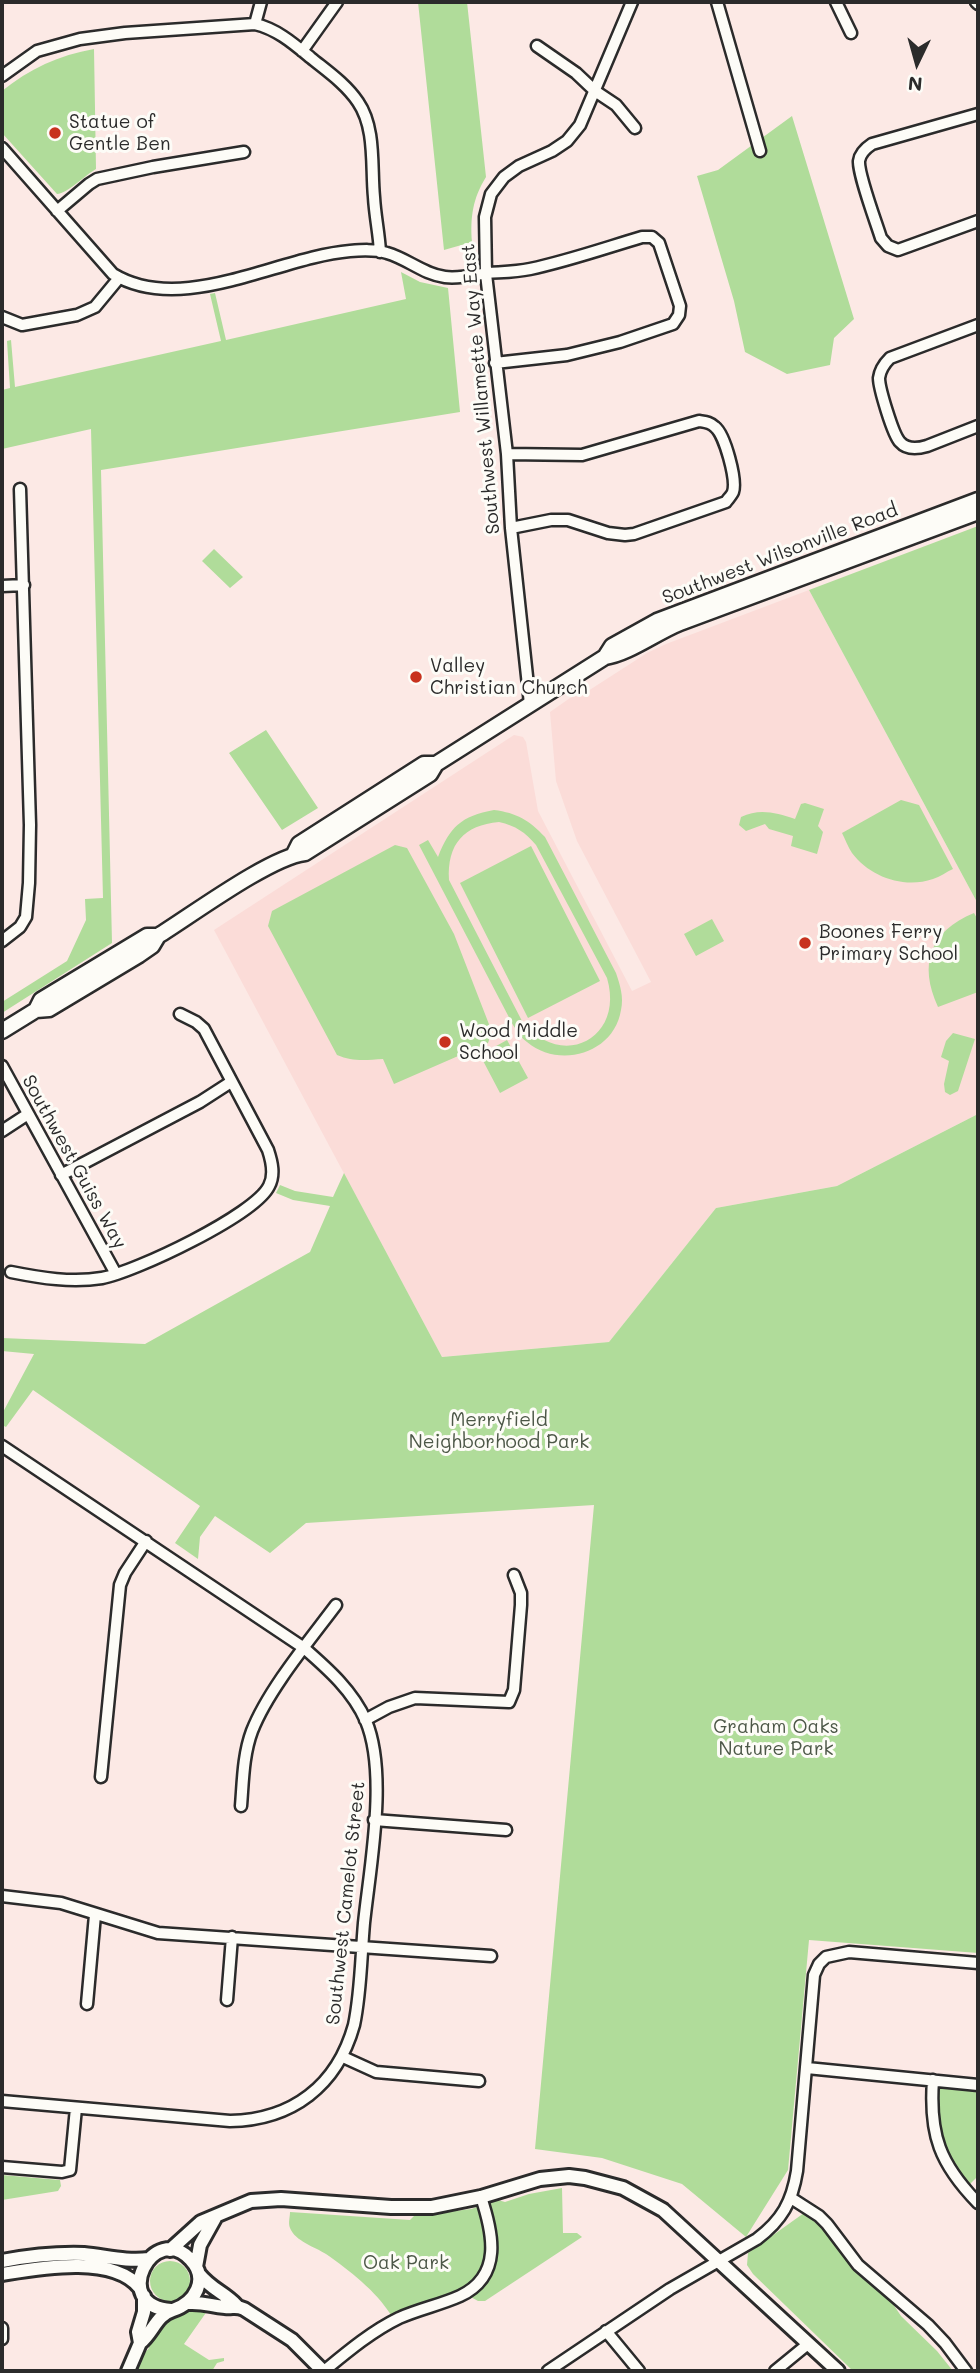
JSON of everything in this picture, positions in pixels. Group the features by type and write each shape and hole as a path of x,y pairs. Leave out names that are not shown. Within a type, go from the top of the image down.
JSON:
{"main road":[{"name":"Southwest Wilsonville Road","path":"605,657 612,646 657,621 978,500"},
{"name":"Southwest Wilsonville Road","path":"2,1031 36,1010 41,1000 147,936 158,936 294,854 299,844 363,802 424,764 436,764 605,657 618,655 652,635 680,623 978,512"}],"street":[{"path":"255,24 261,2"},
{"path":"302,51 337,2"},
{"name":"Southwest Willamette Way East","path":"530,704 511,528 508,454 486,274 485,217 491,194 504,177 519,166 552,152 567,141 580,125 632,2"},
{"path":"717,2 760,151"},
{"path":"836,2 851,33"},
{"path":"2,76 37,51 80,39 125,33 255,24 274,31 348,88 360,105 368,126 380,251"},
{"path":"537,46 624,112 635,128"},
{"path":"978,114 872,144 864,149 859,160 860,173 881,238 888,246 898,250 978,221"},
{"path":"2,148 107,268 119,278 147,287 173,290 258,273 321,254 367,250 380,251 435,275 454,278 534,268 642,237 652,237 659,243 680,306 679,315 673,324 620,342 566,355 495,363"},
{"path":"57,211 89,184 107,176 244,152"},
{"path":"2,317 18,324 29,325 85,312 99,303 119,278"},
{"path":"978,325 890,358 879,377 894,434 908,447 918,449 978,426"},
{"path":"508,454 582,455 699,421 709,422 717,428 722,437 734,481 733,494 726,502 634,534 608,533 568,520 551,520 511,528"},
{"path":"2,940 20,927 28,906 30,825 20,489"},
{"path":"2,586 24,585"},
{"path":"11,1272 73,1280 116,1274 171,1253 211,1230 258,1200 270,1185 272,1171 268,1150 204,1029 197,1022 180,1014"},
{"name":"Southwest Guiss Way","path":"2,1066 116,1274"},
{"path":"61,1175 200,1102 231,1082"},
{"path":"2,1131 28,1114"},
{"name":"Southwest Camelot Street","path":"2,1446 304,1648 332,1672 347,1690 365,1720 373,1745 377,1772 356,2014 343,2057 313,2092 295,2105 264,2119 230,2121 2,2101"},
{"path":"101,1777 120,1584 146,1541"},
{"path":"365,1720 389,1707 415,1698 509,1702 514,1690 521,1605 521,1593 514,1575"},
{"path":"241,1806 251,1733 304,1648 336,1605"},
{"path":"374,1819 506,1830"},
{"path":"2,1896 61,1903 158,1933 491,1956"},
{"path":"87,2004 95,1914"},
{"path":"227,2000 232,1937"},
{"path":"548,2371 606,2331 703,2269 733,2255 767,2231 792,2198 797,2171 814,1975 826,1957 849,1952 978,1963"},
{"path":"343,2057 376,2072 479,2081"},
{"path":"807,2068 978,2085"},
{"path":"933,2080 932,2119 938,2147 959,2182 978,2203"},
{"path":"2,2167 62,2172 70,2170 73,2161 76,2108"},
{"path":"170,2250 201,2222 215,2218 240,2204 267,2199 410,2208 481,2197 528,2181 551,2177 586,2178 638,2194 658,2206 838,2371"},
{"path":"128,2371 139,2343 138,2332 144,2312 141,2271 149,2259 161,2251 170,2250 184,2254 211,2288 273,2326 324,2371 395,2320 457,2297 475,2285 486,2272 492,2249 490,2227 481,2197"},
{"path":"792,2198 827,2224 858,2264 937,2333 966,2371"},
{"path":"188,2303 198,2288 200,2245 215,2218"},
{"path":"2,2261 73,2254 128,2261 149,2259"},
{"path":"2,2274 60,2267 98,2268 123,2274 154,2306 171,2310"},
{"path":"139,2343 148,2337 159,2318 188,2303 210,2303 226,2308 237,2306"},
{"path":"2,2328 2,2339"},
{"path":"606,2331 639,2371"},
{"path":"775,2371 808,2344"}],"shaded area":[{"path":"809,590 978,904 978,1114 837,1186 716,1208 609,1342 442,1357 214,930 514,735 523,737 526,742 538,811 632,991 651,982 577,841 556,781 550,712 666,644"}],"green space":[{"path":"418,2 467,2 486,177 473,208 472,242 444,250"},
{"path":"94,49 96,169 57,194 2,133 2,91 45,64"},
{"path":"792,116 854,319 834,338 830,365 787,374 745,352 734,301 697,176 718,170"},
{"path":"401,272 420,282 448,288 460,412 101,470 112,943 2,1013 2,1002 67,961 86,920 85,899 103,898 91,429 2,449 2,390 10,388 7,341 11,340 15,387 221,341 210,294 215,293 226,340 406,299"},
{"path":"978,526 978,904 809,590"},
{"path":"214,549 243,577 230,588 202,561"},
{"path":"266,730 318,808 282,830 229,753"},
{"path":"901,800 919,805 953,869 936,878 911,883 888,879 868,869 852,853 842,833"},
{"path":"801,804 824,809 818,826 823,832 817,854 791,846 793,836 769,829 765,824 746,831 739,825 741,817 761,812 795,819"},
{"path":"494,810 516,815 534,826 545,837 616,973 622,1000 621,1010 616,1025 597,1047 583,1053 554,1055 540,1050 519,1034 419,845 428,840 438,857 447,838 458,824","holes":["499,822 520,830 536,845 607,978 610,999 607,1017 598,1032 586,1041 571,1045 554,1044 538,1036 522,1021 449,880 451,856 460,839 476,827"]},
{"path":"395,845 407,848 454,934 492,1032 488,1043 394,1084 383,1059 354,1060 337,1055 268,926 272,911"},
{"path":"531,846 600,981 528,1018 460,883"},
{"path":"974,913 978,920 978,992 938,1007 929,977 932,951 947,929"},
{"path":"712,919 724,941 696,956 684,934"},
{"path":"953,1033 975,1039 958,1091 950,1095 945,1092 944,1084 949,1061 941,1057 946,1041"},
{"path":"507,1040 528,1078 500,1093 480,1055"},
{"name":"Graham Oaks Nature Park","path":"978,1114 978,1953 809,1940 788,2170 746,2237 682,2184 602,2158 535,2149 594,1505 306,1523 270,1553 215,1516 200,1537 198,1559 175,1543 200,1506 33,1390 6,1427 2,1425 2,1414 34,1354 2,1351 2,1338 145,1344 310,1252 330,1206 293,1200 276,1193 280,1185 295,1191 333,1197 344,1173 442,1357 609,1342 716,1208 837,1186"},
{"path":"933,2080 978,2085 978,2176 965,2189 943,2158"},
{"path":"2,2175 60,2180 61,2186 58,2191 2,2200"},
{"name":"Oak Park","path":"562,2188 563,2233 577,2233 582,2237 485,2301 478,2301 458,2290 391,2315 362,2282 326,2254 301,2240 289,2226 290,2212 410,2220 414,2216 471,2209 498,2200 505,2202"},
{"path":"804,2213 822,2228 852,2267 891,2301 901,2316 937,2351 953,2371 853,2371 753,2274 747,2265 748,2253"},
{"path":"170,2261 184,2267 190,2281 184,2295 170,2301 156,2295 150,2281 156,2267"},
{"path":"210,2307 184,2344 209,2360 224,2358 224,2361 217,2363 212,2371 137,2371 149,2348 150,2338 162,2323 180,2313"}],"place":[{"name":"Statue of Gentle Ben","path":"55,133"},
{"name":"Valley Christian Church","path":"416,677"},
{"name":"Boones Ferry Primary School","path":"805,943"},
{"name":"Wood Middle School","path":"445,1042"}],"park label":[{"name":"Merryfield Neighborhood Park","path":"499,1431"}]}
